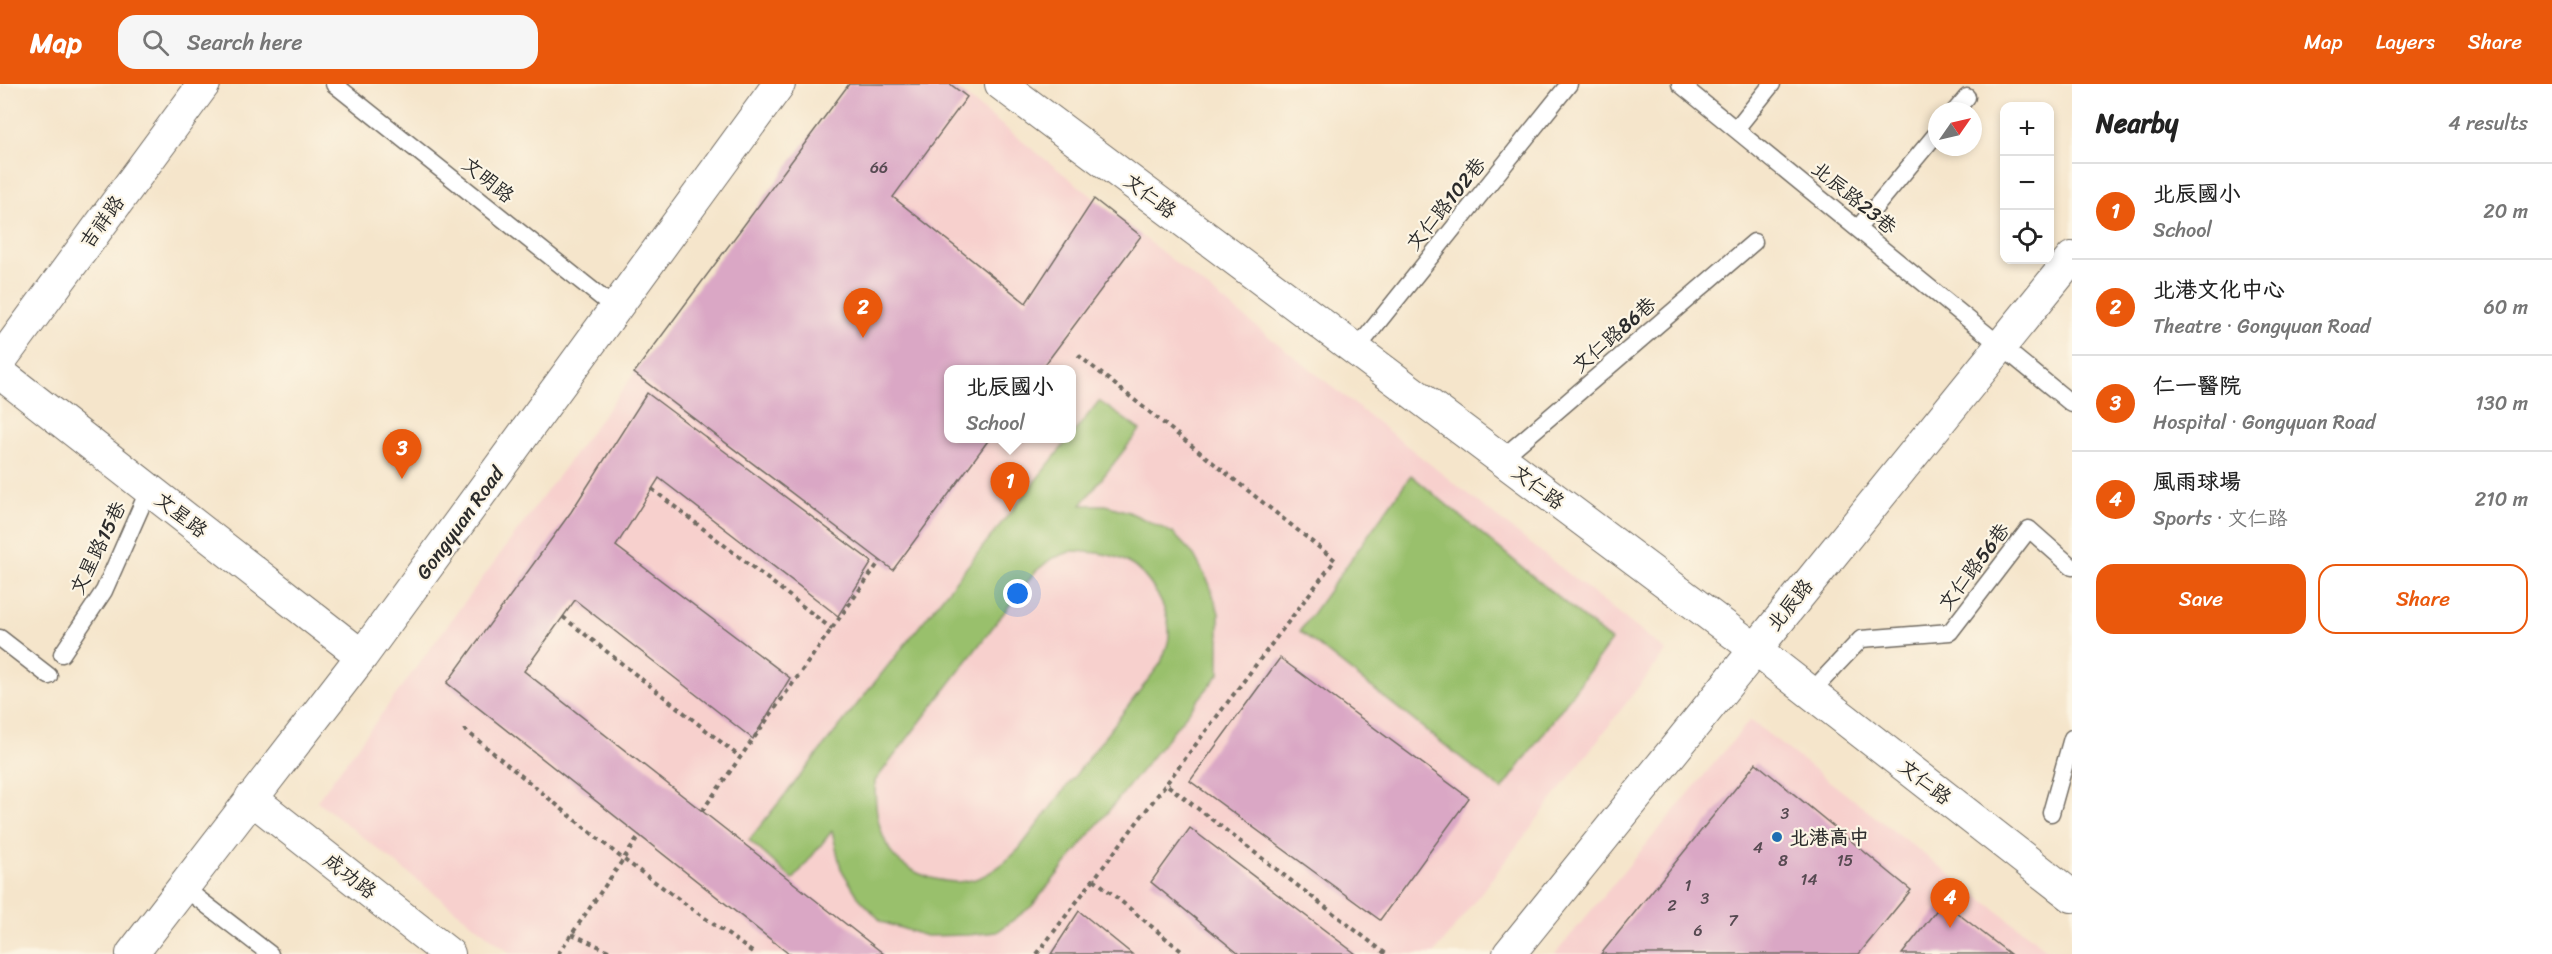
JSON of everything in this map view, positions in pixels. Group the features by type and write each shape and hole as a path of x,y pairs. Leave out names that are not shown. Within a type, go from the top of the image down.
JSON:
{"street":[{"name":"吉祥路","path":"0,361 204,84"},
{"name":"Gongyuan Road","path":"132,954 362,657 778,84"},
{"name":"文仁路","path":"1001,84 1755,649 2072,896"},
{"name":"北辰路","path":"1509,954 2072,258"},
{"name":"文星路","path":"0,373 362,657"},
{"name":"成功路","path":"251,798 449,954"}],"lane":[{"name":"文明路","path":"334,84 616,309"},
{"name":"文仁路102巷","path":"1355,351 1569,84"},
{"name":"北辰路23巷","path":"1680,84 2072,404"},
{"path":"1736,129 1772,84"},
{"path":"1963,102 1967,97"},
{"path":"1858,228 1928,144"},
{"name":"文仁路86巷","path":"1501,459 1754,242"},
{"name":"文星路15巷","path":"62,654 104,591 149,489"},
{"name":"文仁路56巷","path":"1811,692 1862,639 1950,632 2029,529 2072,567"},
{"path":"0,639 49,676"},
{"path":"2051,813 2072,738"},
{"path":"183,887 270,954"}],"path":[{"path":"1037,954 1335,560 1078,355"},
{"path":"652,489 832,629"},
{"path":"702,811 880,561"},
{"path":"563,617 740,757"},
{"path":"464,729 623,859 755,954"},
{"path":"1166,784 1386,954"},
{"path":"558,954 640,835"},
{"path":"1094,879 1185,954"},
{"path":"572,934 615,954"}],"shaded area":[{"path":"849,84 950,84 1666,651 1434,954 511,954 317,801"},
{"name":"北港高中","path":"1750,720 2053,954 1555,954"}],"green space":[{"path":"1099,401 1140,430 1081,505 1106,505 1129,512 1173,533 1194,555 1209,583 1219,613 1219,674 1032,906 997,932 926,936 882,922 859,898 841,869 832,831 793,880 749,840 1066,443 1076,443 1076,430","holes":["1072,551 1100,553 1127,562 1143,575 1157,594 1169,626 1168,643 1161,663 1019,849 1008,860 985,875 962,882 935,879 904,865 896,859 886,844 878,818 875,781 1035,572 1051,559"]},
{"path":"1411,475 1611,641 1502,790 1300,631"}],"building":[{"path":"849,84 950,84 967,97 893,197 1026,303 1094,199 1141,236 1045,365 944,365 944,443 986,443 893,570 634,373"},
{"path":"647,393 872,562 838,616 659,478 616,546 790,678 753,739 575,600 524,671 884,954 789,954 447,683 571,512"},
{"path":"1280,658 1469,798 1380,920 1190,781"},
{"path":"1756,763 1911,890 1859,954 1601,954"},
{"path":"1190,828 1356,954 1239,954 1151,882"},
{"path":"1943,902 2010,954 1902,954"},
{"path":"1079,911 1132,954 1051,954"}],"place":[{"name":"北港文化中心","path":"863,338"},
{"name":"仁一醫院","path":"402,479"},
{"name":"北辰國小","path":"1010,512"},
{"name":"北港高中","path":"1777,837"},
{"name":"風雨球場","path":"1950,928"}]}
